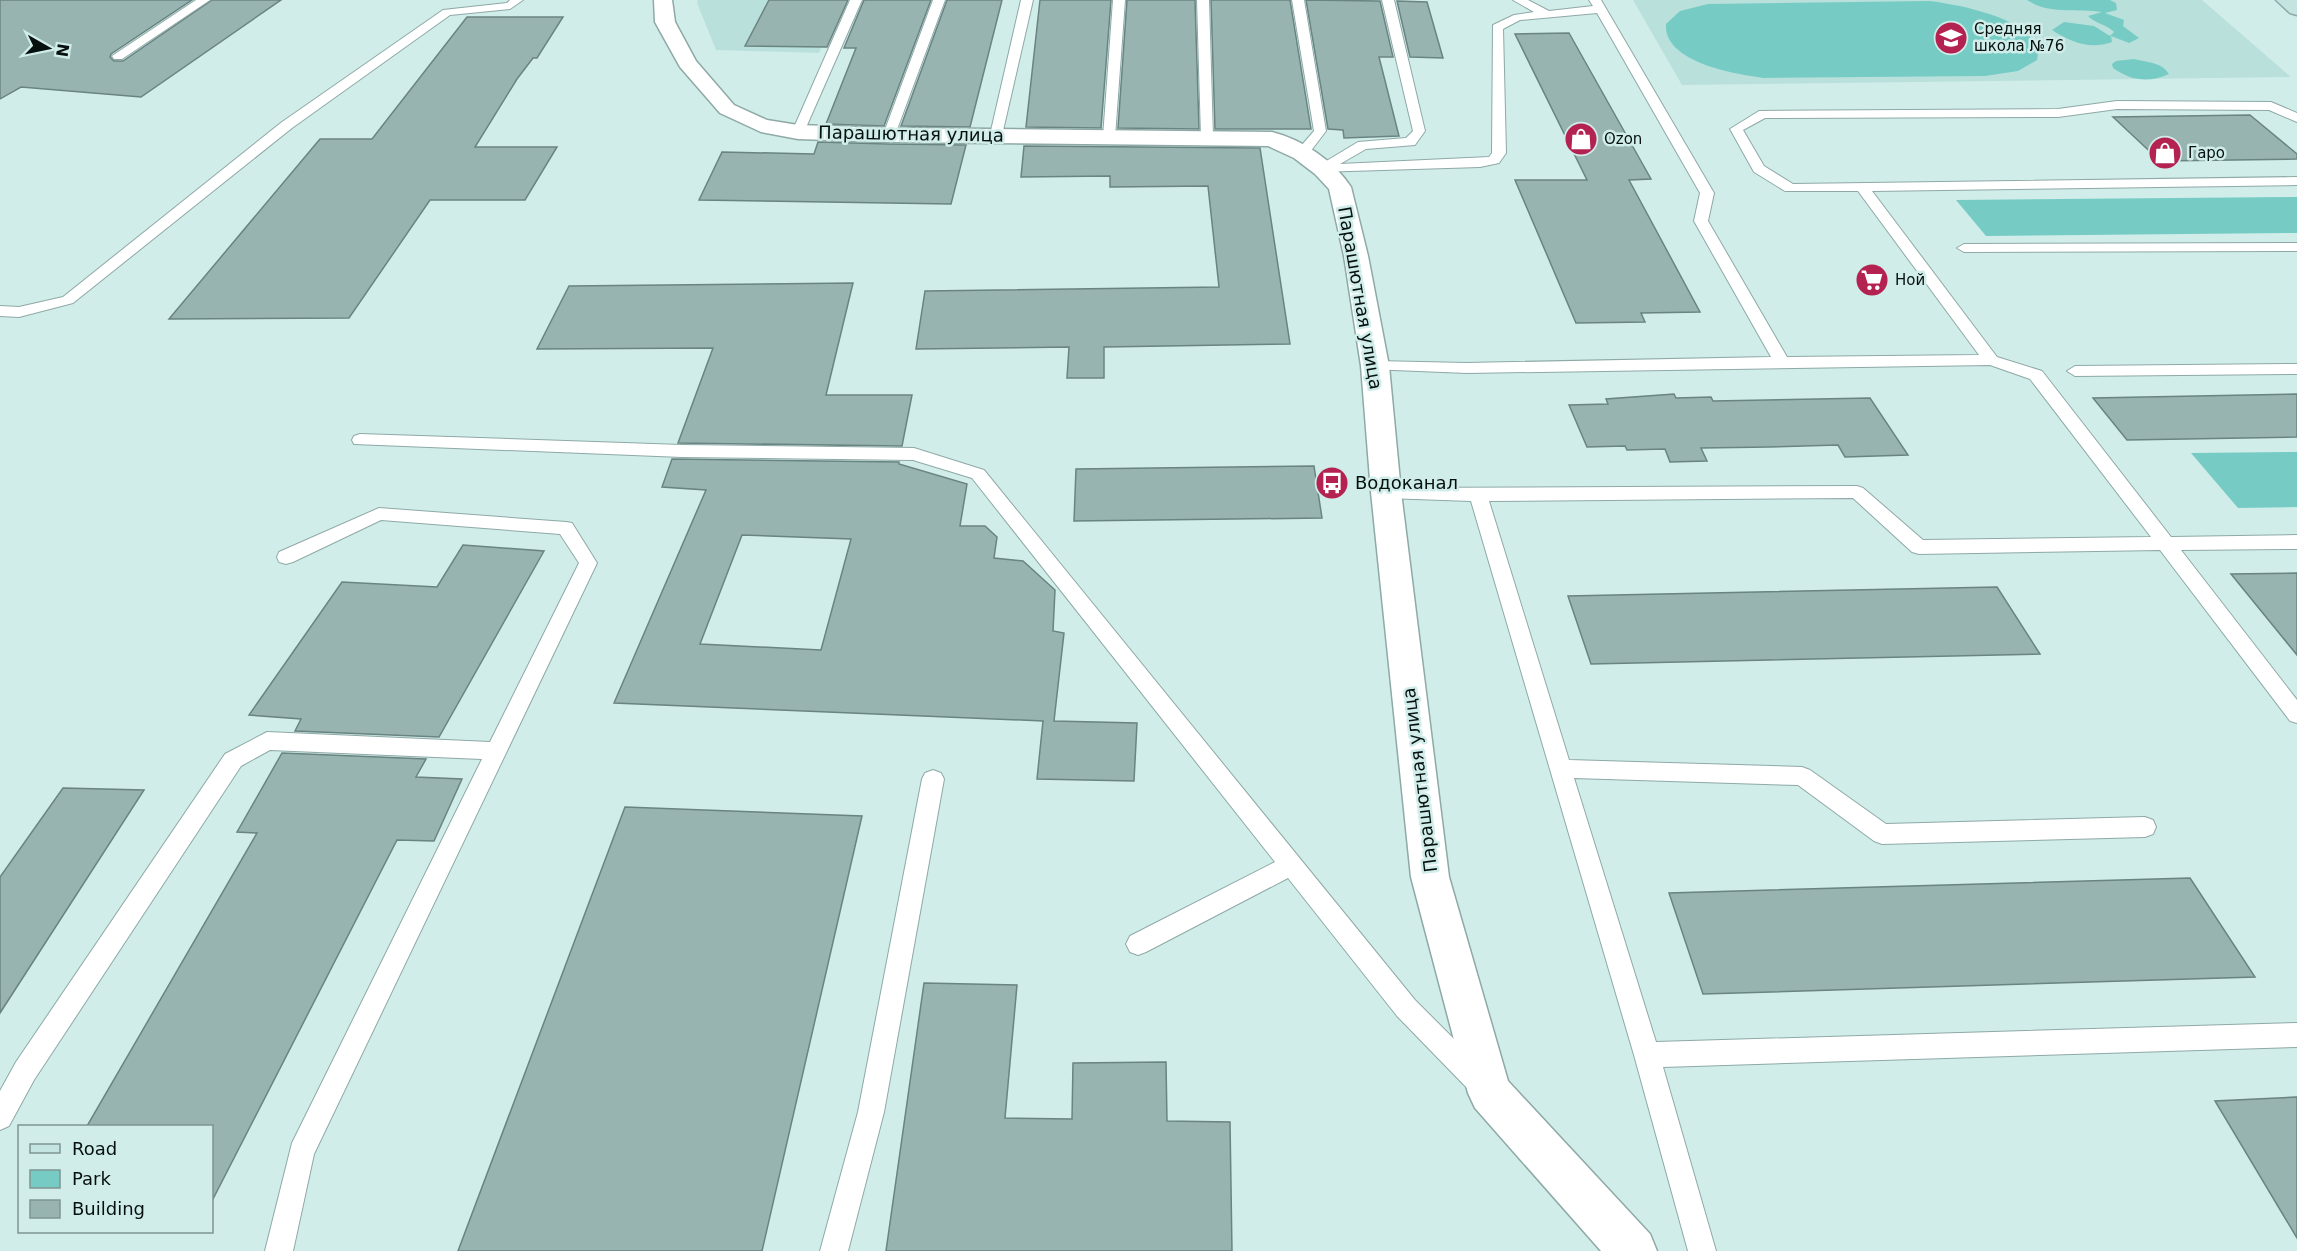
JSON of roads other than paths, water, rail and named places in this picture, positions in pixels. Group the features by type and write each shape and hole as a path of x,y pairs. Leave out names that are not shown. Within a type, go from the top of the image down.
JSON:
{"main road":[{"path":"2285,0 2297,9"}],"street":[{"name":"Парашютная улица","path":"663,0 665,22 687,63 727,109 761,126 798,132 889,135 1272,139 1312,161 1340,187 1356,256 1375,366 1386,492 1430,877 1490,1093 1633,1251"}],"lane":[{"path":"118,56 204,0"},
{"path":"0,311 19,312 68,300 286,125 447,12 510,6 517,0"},
{"path":"798,132 856,0"},
{"path":"889,135 939,0"},
{"path":"996,135 1027,0"},
{"path":"1109,137 1119,0"},
{"path":"1203,0 1207,137"},
{"path":"1298,0 1320,131 1312,161"},
{"path":"1312,161 1363,145 1410,142 1419,131 1388,0"},
{"path":"1519,0 1549,15"},
{"path":"1312,161 1480,163 1494,160 1499,153 1497,27 1518,17 1549,15 1598,5 1707,193 1701,221 1782,362"},
{"path":"2297,118 2271,106 2118,105 2058,113 1763,114 1736,129 1759,169 1790,188 2297,181"},
{"path":"1862,187 1990,360"},
{"path":"1964,248 2297,247"},
{"path":"1375,366 1467,368 1990,360 2036,375 2297,715"},
{"path":"2075,371 2297,369"},
{"path":"360,440 682,451 914,454 978,474 1406,1008 1490,1093"},
{"path":"1386,492 1478,495 1857,492 1919,547 2297,542"},
{"path":"1478,495 1647,1055 1702,1251"},
{"path":"279,1251 301,1152 588,563 567,528 379,514 286,557"},
{"path":"0,1117 26,1071 233,760 267,741 498,751"},
{"path":"1560,769 1802,777 1882,834 2145,827"},
{"path":"834,1251 872,1112 933,779"},
{"path":"1138,944 1290,865"},
{"path":"1647,1055 2297,1035"}],"place":[{"name":"Средняя школа №76","path":"1951,38"},
{"name":"Ozon","path":"1581,139"},
{"name":"Гаро","path":"2165,153"},
{"name":"Ной","path":"1872,280"},
{"name":"Водоканал","path":"1332,483"}]}
